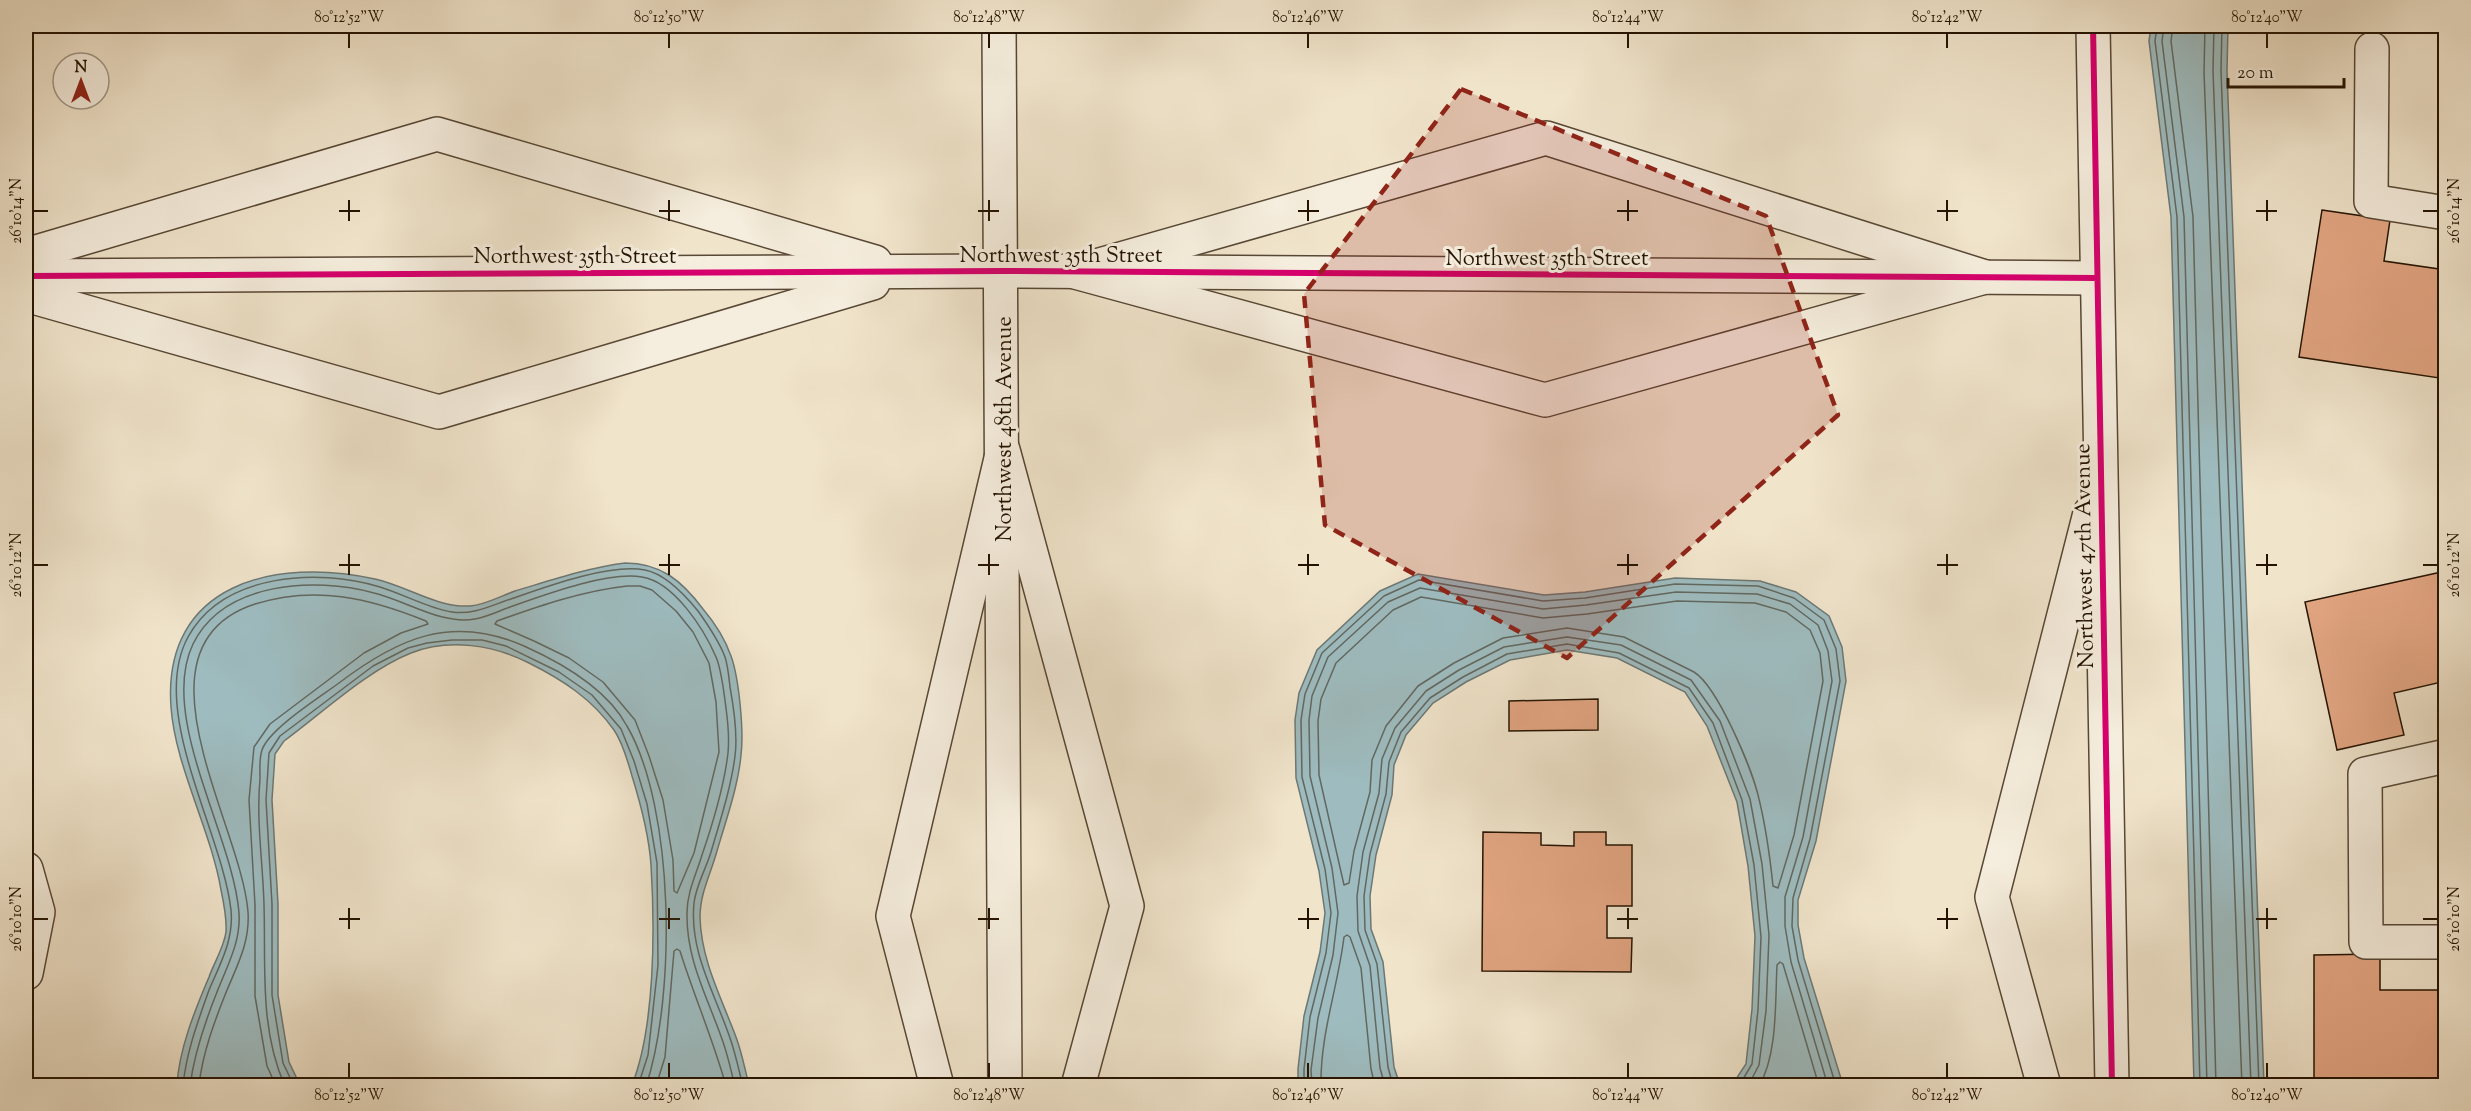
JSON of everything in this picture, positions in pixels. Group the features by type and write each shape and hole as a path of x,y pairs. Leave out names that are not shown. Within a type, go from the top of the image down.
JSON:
{"street":[{"path":"979,26 1000,92"},
{"name":"Northwest 48th Avenue","path":"999,26 1005,1086"},
{"path":"1000,92 1015,26"},
{"name":"Northwest 47th Avenue","path":"2091,32 2112,1086"},
{"path":"2372,49 2371,201 2445,213"},
{"path":"26,255 437,134 909,272"},
{"path":"1075,272 1546,138 1985,277"},
{"path":"26,295 439,412 909,272"},
{"path":"1075,272 1545,400 1985,277"},
{"name":"Northwest 35th Street","path":"26,276 1075,272 2096,278"},
{"path":"937,1086 893,916 1002,450"},
{"path":"1002,450 1127,906 1078,1086"},
{"path":"2044,1086 1992,897 2100,472"},
{"path":"2445,756 2365,774 2366,942 2445,942"},
{"path":"26,869 38,912 26,973"}],"highlighted area":[{"path":"1461,89 1766,216 1838,415 1567,658 1325,525 1304,294"}],"water":[{"path":"2151,26 2228,26 2227,71 2264,1085 2194,1085 2171,217 2149,41"},
{"path":"625,563 649,566 679,582 719,631 734,666 742,745 737,779 704,891 700,917 708,963 738,1043 749,1085 632,1085 640,1062 649,1007 653,947 652,890 646,831 623,747 614,730 596,709 554,676 501,652 456,645 426,648 378,670 284,741 275,754 272,800 278,904 278,995 289,1062 300,1085 177,1085 188,1030 226,932 225,911 216,867 179,752 171,707 173,665 185,632 205,606 232,588 265,577 300,572 337,573 375,579 446,604 470,606 570,575"},
{"path":"1418,574 1544,595 1585,592 1675,578 1760,581 1796,592 1829,616 1842,647 1846,681 1816,841 1798,900 1798,925 1804,958 1843,1085 1732,1085 1746,1064 1752,1009 1755,936 1748,866 1737,802 1707,726 1685,692 1617,658 1567,650 1510,660 1466,682 1433,703 1406,735 1394,765 1392,795 1376,855 1370,896 1371,929 1383,962 1394,1067 1400,1085 1298,1085 1304,1016 1320,952 1325,913 1319,871 1296,778 1295,720 1299,693 1317,650 1380,591"}],"building":[{"path":"2322,210 2390,220 2384,261 2446,270 2446,379 2299,357"},
{"path":"2446,571 2446,681 2394,693 2404,735 2337,750 2305,602"},
{"path":"1598,699 1598,730 1509,731 1509,701"},
{"path":"1483,832 1541,833 1541,845 1574,846 1574,832 1606,832 1606,845 1632,845 1632,906 1607,906 1607,938 1632,938 1631,972 1482,971"},
{"path":"2380,954 2380,990 2446,990 2446,1086 2314,1086 2314,955"}],"cycle path":[{"path":"2093,26 2112,1086"},
{"path":"26,276 1002,271 2096,278"}]}
